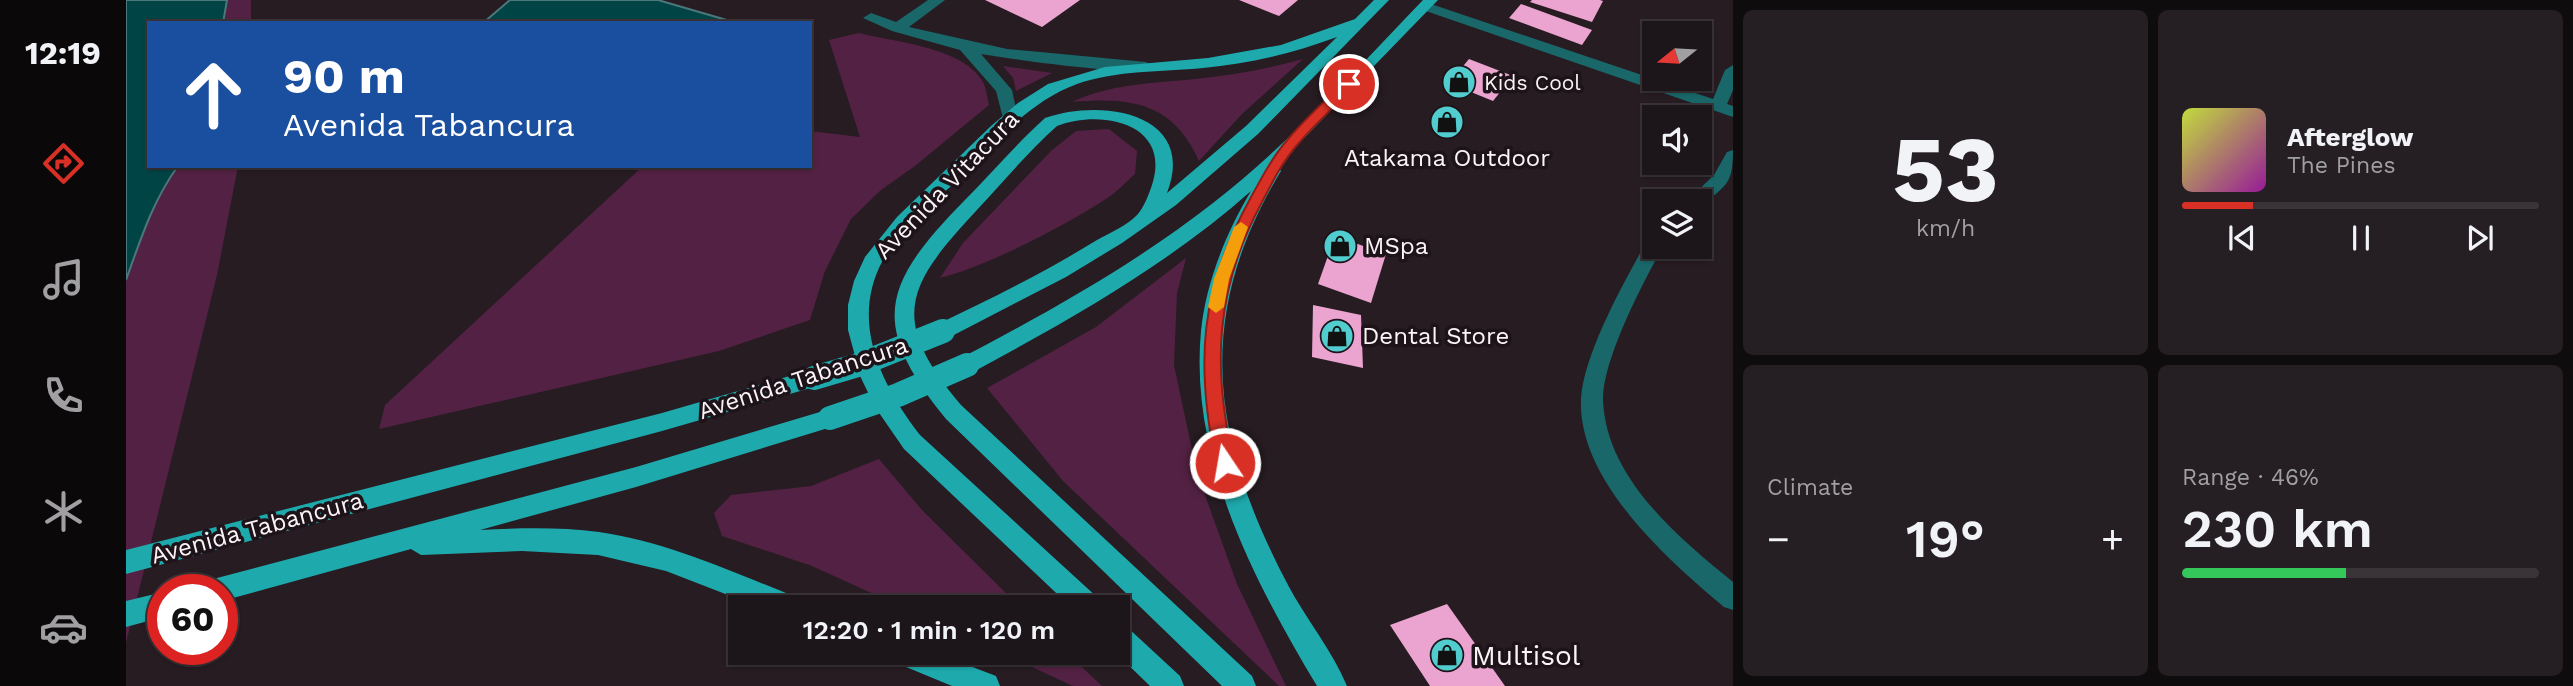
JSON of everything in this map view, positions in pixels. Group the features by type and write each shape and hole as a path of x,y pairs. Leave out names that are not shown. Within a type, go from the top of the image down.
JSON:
{"main road":[{"name":"Avenida Tabancura","path":"126,562 747,399 858,365 943,331 1051,277 1144,219 1214,165 1382,0"},
{"name":"Avenida Tabancura","path":"238,584 636,477 898,395 967,365 1031,331 1148,260 1242,188 1292,142 1428,3"},
{"name":"Avenida Vitacura","path":"1075,595 912,442 880,397 860,346 858,319 859,292 875,258 898,229 1010,118 1038,96 1072,80 1120,69 1207,63 1272,52 1325,37 1361,22"},
{"path":"1144,219 1155,202 1164,167 1164,158 1156,140 1138,124 1101,112 1075,113 1051,122 926,256 908,286 904,302 906,337 929,381 966,426 1242,686"},
{"path":"1292,142 1255,198 1221,279 1212,345 1213,383 1216,422 1239,507 1273,584 1333,686"},
{"path":"374,548 544,540 623,548 664,558 758,595"},
{"name":"Avenida Tabancura","path":"126,614 147,608"},
{"path":"1130,648 1170,686"},
{"path":"933,665 986,686"}],"street":[{"path":"897,28 939,0"},
{"path":"1428,3 1726,109 1733,70"},
{"path":"871,18 967,48 1031,59 1146,67"},
{"path":"967,48 1004,90 1010,118"},
{"path":"1710,189 1721,180 1733,156"},
{"path":"1647,259 1596,375 1592,398 1595,423 1612,467 1635,503 1675,548 1733,598"}],"shaded area":[{"path":"126,0 251,0 251,21 147,21 147,168 238,168 217,275 126,643"},
{"path":"859,33 942,53 971,68 981,79 989,105 915,166 881,190 851,219 825,271 810,320 719,351 379,429 385,405 641,168 812,168 812,131 860,137 829,40"},
{"path":"1303,59 1242,114 1199,161 1188,141 1163,115 1131,103 1072,102 1117,88 1236,74"},
{"path":"1003,66 1052,73 1016,91 1013,78"},
{"path":"1109,129 1137,151 1135,174 1118,190 1048,233 980,264 940,278 963,243 1051,151 1076,131"},
{"path":"1186,258 1177,293 1174,365 1197,473 1237,584 1286,686 1279,686 1063,481 987,388 1096,327"},
{"path":"879,459 922,510 1008,595 876,595 812,566 722,536 714,513 731,495 811,486"},
{"path":"1028,665 1080,665 1102,686 1073,686"}],"water":[{"path":"126,0 227,0 223,21 147,21 147,168 177,168 154,207 126,280"},
{"path":"510,0 658,0 730,21 485,21"}],"building":[{"path":"985,0 1080,0 1042,27"},
{"path":"1239,0 1298,0 1279,16"},
{"path":"1603,1 1592,22 1530,2"},
{"path":"1521,4 1592,30 1582,45 1509,18"},
{"path":"1469,59 1513,76 1493,101 1449,83"},
{"path":"1335,236 1386,254 1371,303 1318,284"},
{"name":"Dental Store","path":"1313,305 1361,315 1363,368 1312,357"},
{"name":"Multisol","path":"1447,604 1505,686 1430,686 1390,625"}],"slow traffic":[{"path":"1216,307 1221,279 1241,227"}],"place":[{"name":"Kids Cool","path":"1459,82"},
{"name":"Atakama Outdoor","path":"1447,122"},
{"name":"MSpa","path":"1340,246"},
{"name":"Dental Store","path":"1337,336"},
{"name":"Multisol","path":"1447,655"}],"route":[{"path":"1225,463 1216,422 1212,345 1221,279 1237,236 1255,198 1273,169 1292,142 1349,84"}]}
